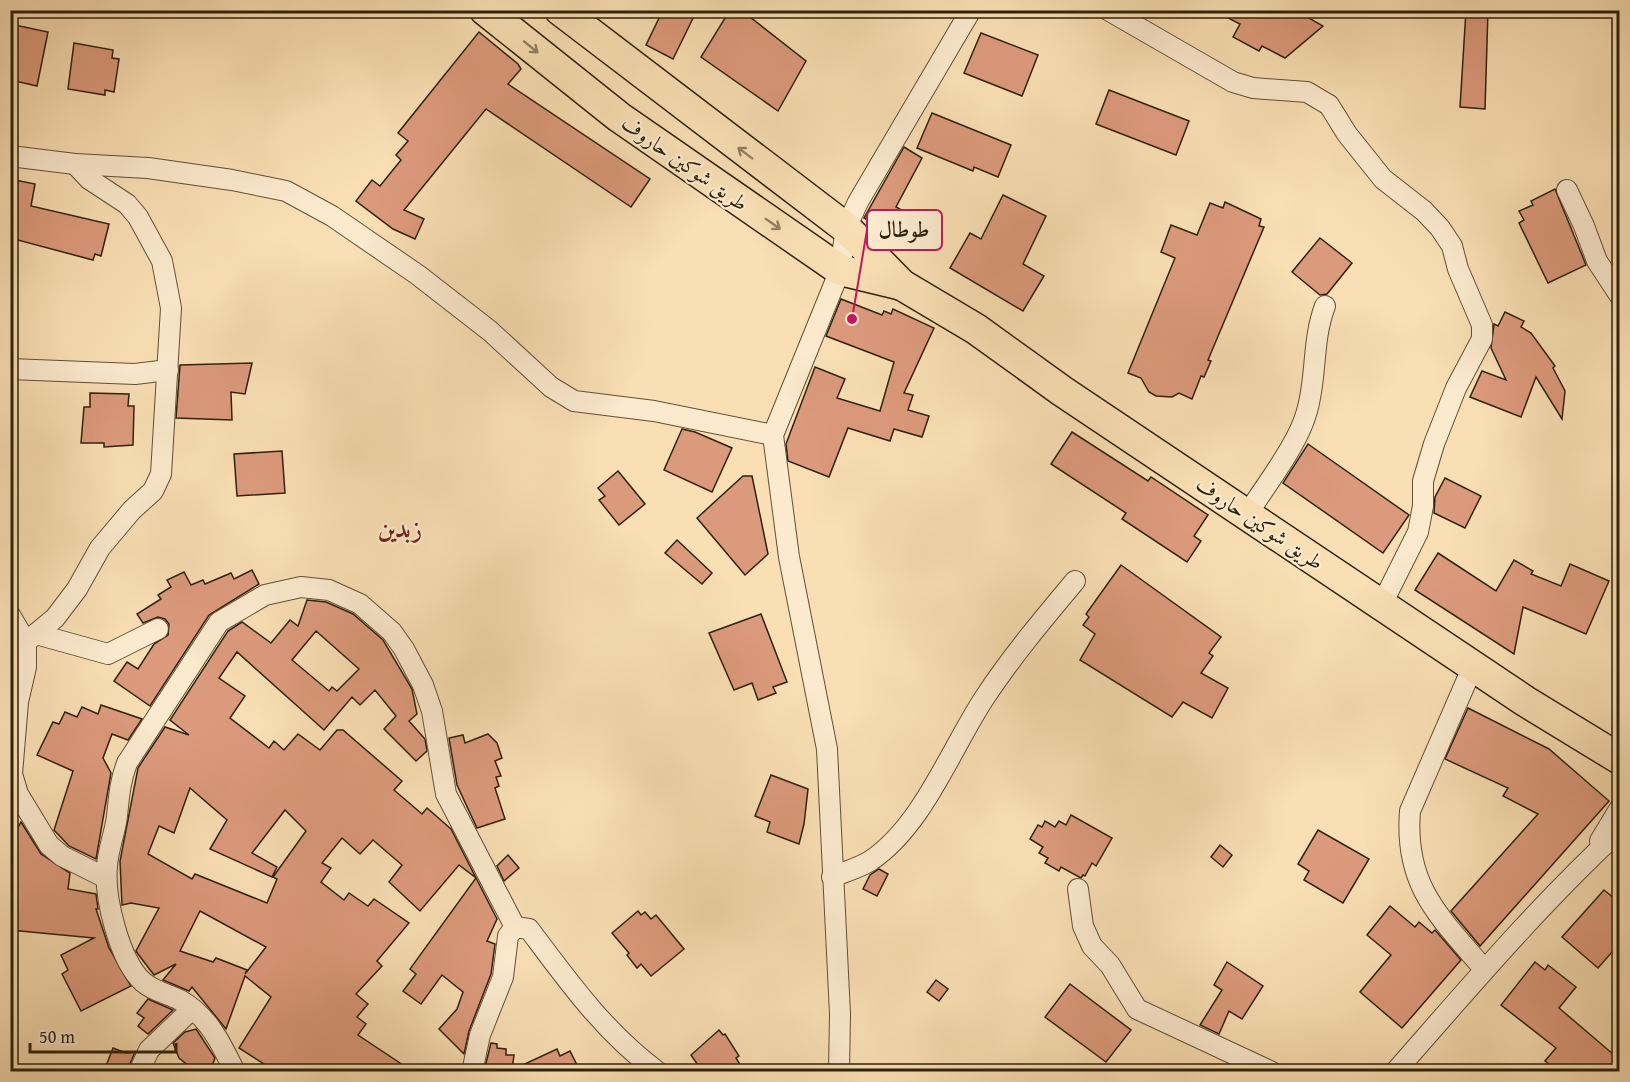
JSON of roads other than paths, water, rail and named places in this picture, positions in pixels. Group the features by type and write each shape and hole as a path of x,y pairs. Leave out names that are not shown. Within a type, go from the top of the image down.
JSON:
{"main road":[{"name":"طريق شوكين حاروف","path":"485,10 619,117 840,270 902,285"},
{"name":"طريق شوكين حاروف","path":"560,10 846,228 902,285 976,329 1062,391 1473,666 1620,759"}],"street":[{"path":"839,1071 840,1014 827,749 789,557 773,435 840,270 846,228 858,202 971,10"},
{"path":"1108,10 1233,82 1253,88 1307,92 1329,105 1364,157 1383,179 1424,211 1440,228 1452,246 1458,269 1477,309 1482,325 1482,339 1445,414 1423,481 1423,506 1418,532 1382,604"},
{"path":"10,156 75,164 148,168 232,180 286,191 332,216 418,275 490,331 550,387 574,401 654,411 773,435"},
{"path":"75,164 89,179 127,204 138,217 162,261 171,308 161,474 157,484 100,548 77,589 55,618 31,638 18,702 11,764 18,794 50,845 62,856 106,878"},
{"path":"1567,190 1597,261 1620,296"},
{"path":"1247,515 1306,414 1312,393 1315,341 1325,306"},
{"path":"10,369 135,374 168,370"},
{"path":"832,877 870,861 897,837 922,804 985,697 1040,623 1075,581"},
{"path":"235,1071 210,1025 192,1009 144,983 137,975 123,948 109,905 106,878 121,780 127,763 219,622 265,595 301,587 329,590 360,603 392,632 423,685 432,711 446,794 515,927"},
{"path":"10,615 31,638 108,654 158,629"},
{"path":"1473,666 1410,810 1409,827 1416,877 1432,909 1484,969"},
{"path":"1395,1071 1484,969 1617,827"},
{"path":"1078,889 1083,926 1092,946 1110,965 1137,1009 1272,1071"},
{"path":"472,1071 480,1035 503,977 508,936 515,927"},
{"path":"515,927 528,929 585,1004 634,1054 658,1071"},
{"path":"139,1071 149,1050 192,1009"}],"place":[{"name":"طوطال","path":"852,319"}],"district":[{"name":"زبدين","path":"400,528"}]}
